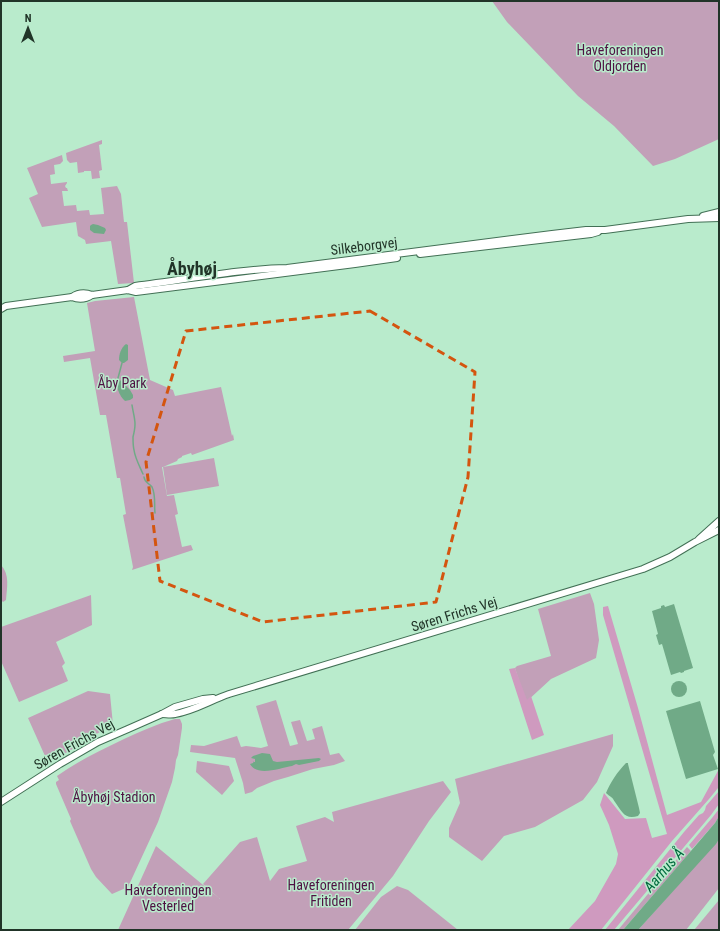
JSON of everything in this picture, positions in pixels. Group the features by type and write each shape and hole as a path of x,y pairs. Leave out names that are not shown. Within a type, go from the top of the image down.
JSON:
{"street":[{"name":"Silkeborgvej","path":"3,306 72,297 77,294 87,293 92,295 128,290 136,292 591,234 605,230 688,219 719,212"},
{"name":"Silkeborgvej","path":"688,219 719,218"},
{"name":"Søren Frichs Vej","path":"695,542 719,521"},
{"name":"Søren Frichs Vej","path":"1,802 60,764 98,742 162,714 175,714 202,706 217,698 229,694 632,572 662,561 719,530"}],"highlighted area":[{"path":"370,311 475,372 468,477 436,602 263,622 160,581 146,462 186,331"}],"green space":[{"name":"Haveforeningen Oldjorden","path":"492,1 719,1 719,139 675,159 653,166 614,126 578,96 507,22"},
{"path":"102,140 102,144 99,145 102,170 99,171 100,178 92,179 91,171 78,173 77,162 70,163 67,160 66,153"},
{"path":"62,155 63,161 60,164 54,165 55,174 50,175 51,184 67,182 65,186 68,191 62,191 64,206 76,205 77,211 89,210 90,215 104,214 101,188 117,186 121,194 124,222 127,222 134,283 118,284 111,241 86,244 85,240 78,236 76,222 42,227 29,198 38,194 27,168"},
{"name":"Åby Park","path":"134,297 150,380 173,390 175,396 221,387 234,440 192,455 191,453 182,456 177,461 162,467 167,496 174,495 178,514 175,515 182,547 191,545 193,550 132,570 133,567 123,515 126,514 120,478 117,478 106,415 100,415 90,358 64,362 63,356 95,351 87,303"},
{"path":"214,458 219,486 167,495 163,467"},
{"path":"1,565 7,577 6,600 3,602 1,600"},
{"path":"590,593 594,604 599,640 596,658 551,679 526,702 515,668 517,666 551,656 538,609"},
{"path":"91,595 92,625 56,642 65,663 62,666 68,681 19,702 1,661 1,627"},
{"path":"88,691 110,694 113,725 53,760 52,758 45,756 28,718"},
{"path":"276,700 290,746 298,744 291,722 300,720 307,741 315,739 312,729 322,726 330,755 339,753 345,761 274,781 245,794 235,758 190,752 191,745 204,746 237,736 241,747 246,746 261,748 268,746 256,706"},
{"name":"Åbyhøj Stadion","path":"175,719 180,719 182,724 178,755 172,782 158,822 128,887 112,894 96,877 91,869 56,784 59,780 57,776 115,743 149,728"},
{"path":"613,734 613,746 597,782 583,800 535,827 504,836 482,861 449,837 449,828 460,803 455,779"},
{"path":"197,761 229,766 234,781 222,795 196,772"},
{"path":"443,781 451,792 429,821 393,876 348,930 118,930 156,846 220,899 203,884 240,842 257,837 270,881 279,869 307,861 296,826 325,817 334,822 332,812"},
{"path":"719,839 719,888 686,930 638,930"},
{"path":"687,847 691,851 623,930 618,930"},
{"path":"397,886 408,890 458,930 355,930 381,897"},
{"path":"719,900 719,930 694,930"}],"shaded area":[{"path":"93,224 105,228 106,230 104,234 94,233 90,230 90,226"},
{"path":"126,344 128,345 128,360 122,363 119,360 119,356"},
{"path":"118,378 133,395 133,398 130,400 125,401 119,393 117,387"},
{"path":"674,604 693,668 671,675 662,644 659,645 656,635 658,634 652,611 661,608 661,606 664,605 665,607"},
{"path":"608,606 667,815 701,802 719,769 719,785 601,930 568,930 595,901 616,864 618,854 609,825 600,805 604,793 625,819 646,818 652,838 667,834 603,615 603,607"},
{"path":"515,668 527,700 531,696 544,735 532,740 509,669"},
{"path":"679,681 685,683 687,689 685,695 679,697 673,695 671,689 673,683"},
{"path":"700,701 715,752 713,755 718,769 686,779 666,711"},
{"path":"262,753 270,754 273,761 277,762 321,759 319,761 263,771 253,768 250,764 254,761 255,762 255,759 251,758 253,756"},
{"path":"626,763 628,763 640,813 638,816 634,817 624,814 612,798 606,793 614,777"},
{"path":"719,791 719,804 711,815 614,930 605,930 684,832 699,815 703,813 706,806"},
{"path":"719,809 719,816 715,823 692,849 689,845"},
{"path":"719,816 719,839 716,844 638,930 623,930 715,823"}],"waterway":[{"path":"118,380 122,363"},
{"path":"132,405 135,424 133,437 134,448 136,459 143,474"},
{"path":"144,477 145,481 151,485 153,490 155,513"}],"district":[{"name":"Åbyhøj","path":"192,269"}],"water label":[{"name":"Aarhus Å","path":"664,870"}],"park label":[{"name":"Haveforeningen Fritiden","path":"331,894"},
{"name":"Haveforeningen Vesterled","path":"168,898"}]}
